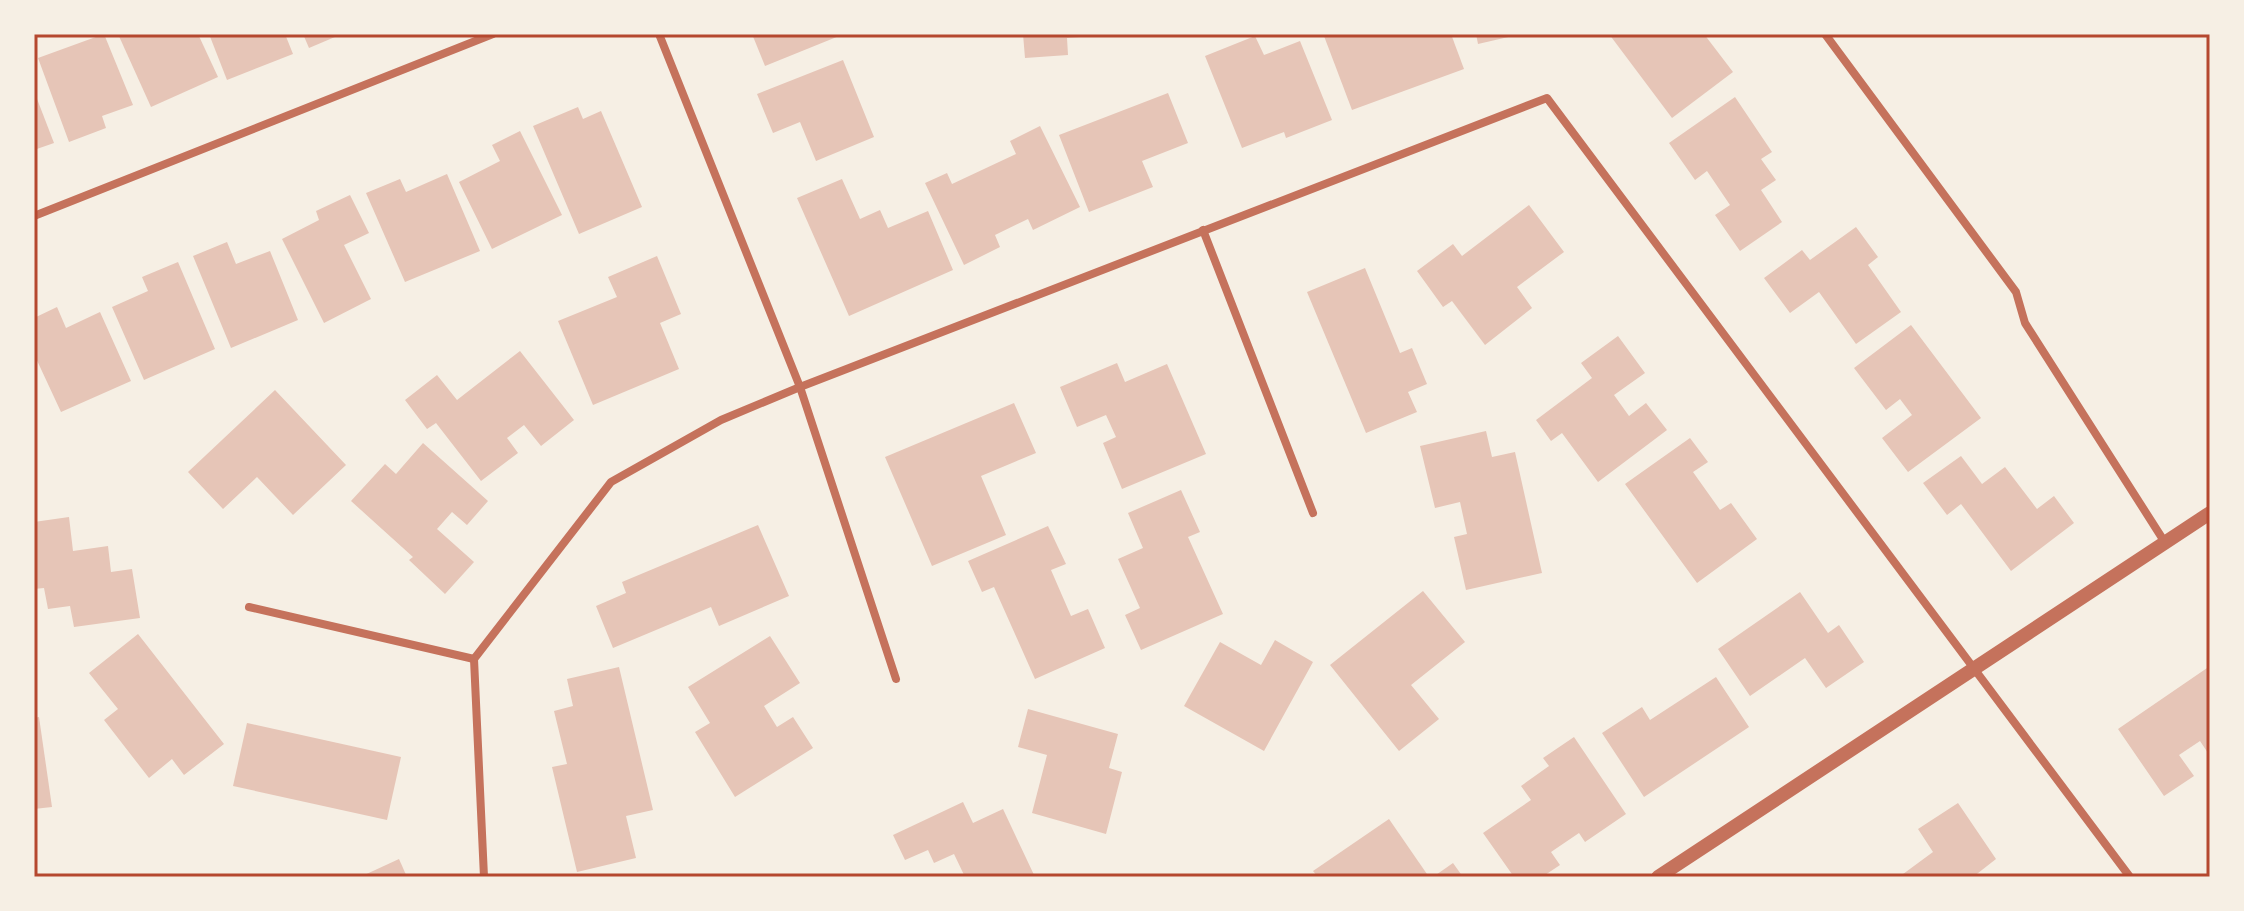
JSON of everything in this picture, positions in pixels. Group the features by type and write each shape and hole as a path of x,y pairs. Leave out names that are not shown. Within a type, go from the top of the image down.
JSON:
{"street":[{"path":"34,216 493,34"},
{"path":"659,34 800,387 896,679"},
{"path":"1825,34 2016,292 2025,323 2164,541"},
{"path":"484,877 474,659 611,482 721,420 800,387 1547,98 2130,877"},
{"path":"1203,230 1313,513"},
{"path":"1658,877 2210,513"},
{"path":"249,607 474,659"}],"building":[{"path":"104,34 133,105 102,116 106,128 69,142 38,58"},
{"path":"118,34 198,34 218,77 151,107"},
{"path":"209,34 285,34 293,54 227,80"},
{"path":"303,34 342,34 309,48"},
{"path":"752,34 844,34 765,66"},
{"path":"1023,34 1094,36 1067,38 1068,55 1025,58"},
{"path":"1451,34 1464,69 1352,110 1324,36"},
{"path":"1476,34 1517,34 1517,35 1478,44"},
{"path":"1609,34 1704,34 1733,72 1672,118"},
{"path":"1255,36 1264,55 1300,41 1332,120 1286,138 1284,132 1242,148 1205,56"},
{"path":"843,60 874,137 816,161 800,122 773,133 757,94"},
{"path":"34,91 54,143 34,150"},
{"path":"1168,93 1188,143 1142,161 1153,187 1089,212 1059,135"},
{"path":"1735,97 1772,152 1761,159 1776,180 1761,190 1782,222 1740,251 1715,215 1730,205 1707,171 1695,180 1669,143"},
{"path":"578,107 583,119 601,111 642,207 579,234 533,126"},
{"path":"1040,126 1080,207 1033,230 1028,219 995,235 1000,247 964,265 925,183 947,173 952,184 1016,154 1010,141"},
{"path":"520,131 562,215 492,249 459,182 500,161 492,145"},
{"path":"447,174 480,251 405,282 366,193 400,179 406,192"},
{"path":"842,179 860,219 880,210 888,228 928,211 953,270 849,316 797,198"},
{"path":"350,195 369,233 344,245 371,299 324,323 282,239 319,220 316,211"},
{"path":"1529,205 1564,252 1517,287 1532,308 1485,345 1452,301 1443,307 1417,271 1453,244 1462,256"},
{"path":"1856,227 1878,257 1868,265 1901,312 1856,344 1819,292 1790,313 1764,278 1802,250 1810,260"},
{"path":"227,242 236,264 270,251 298,320 231,348 193,256"},
{"path":"657,256 681,314 660,323 679,369 593,405 558,321 617,297 608,277"},
{"path":"178,262 215,349 144,380 112,307 148,291 142,277"},
{"path":"1365,268 1400,353 1412,348 1427,384 1408,392 1417,412 1366,433 1307,292"},
{"path":"57,307 66,328 100,312 131,381 61,412 34,354 34,318"},
{"path":"1911,325 1981,418 1908,472 1882,438 1912,415 1900,399 1886,410 1854,368"},
{"path":"1618,336 1645,373 1614,395 1629,416 1646,403 1667,430 1598,482 1562,433 1551,441 1536,420 1592,378 1581,363"},
{"path":"520,351 574,420 541,446 524,425 507,438 518,453 481,481 436,423 427,429 405,400 437,375 457,400"},
{"path":"1117,363 1125,382 1167,364 1206,454 1122,489 1103,443 1116,437 1106,415 1077,427 1060,387"},
{"path":"275,390 346,465 293,515 257,477 223,509 188,472"},
{"path":"1014,403 1036,453 981,476 1006,535 932,566 885,457"},
{"path":"1486,431 1492,457 1515,452 1542,573 1466,590 1454,537 1467,534 1460,502 1435,508 1420,446"},
{"path":"1690,438 1708,462 1693,472 1720,510 1731,503 1757,539 1697,583 1625,484"},
{"path":"423,443 488,501 467,525 452,512 437,529 474,562 445,594 409,560 413,557 351,501 385,464 396,474"},
{"path":"1961,456 1982,484 2005,467 2037,509 2054,496 2074,523 2011,571 1961,504 1947,515 1923,483"},
{"path":"1181,490 1200,532 1188,537 1223,614 1141,650 1125,615 1140,608 1118,559 1143,548 1128,513"},
{"path":"69,517 73,551 108,546 111,572 132,569 140,618 74,627 70,606 48,609 44,588 34,589 34,522"},
{"path":"758,525 789,596 719,626 711,607 613,648 596,606 626,593 622,582"},
{"path":"1048,526 1066,564 1051,570 1071,616 1088,609 1105,648 1035,679 994,587 982,592 968,561"},
{"path":"1423,591 1465,642 1411,685 1439,719 1399,751 1330,665"},
{"path":"1800,592 1828,633 1839,625 1864,662 1826,688 1805,658 1750,696 1718,649"},
{"path":"138,634 224,744 184,775 172,759 149,778 104,720 118,709 89,673"},
{"path":"770,636 800,683 764,706 777,727 793,717 813,748 735,797 695,732 710,723 688,687"},
{"path":"1275,640 1313,662 1264,751 1184,706 1220,642 1261,665"},
{"path":"2210,666 2210,756 2200,741 2179,755 2194,776 2164,796 2118,729"},
{"path":"619,667 653,810 626,816 636,858 577,872 552,767 567,764 554,711 573,706 567,679"},
{"path":"1716,677 1749,727 1644,797 1602,733 1642,707 1650,720"},
{"path":"1028,709 1118,734 1109,768 1122,772 1106,834 1032,813 1047,755 1018,747"},
{"path":"39,717 52,807 34,809 34,718"},
{"path":"247,723 401,757 387,820 233,786"},
{"path":"1574,737 1626,814 1585,842 1579,833 1551,852 1560,865 1542,877 1514,877 1483,833 1531,800 1521,786 1549,766 1543,758"},
{"path":"963,802 973,823 1003,809 1035,877 965,877 954,854 934,863 928,850 905,860 893,835"},
{"path":"1958,803 1996,859 1973,877 1899,877 1933,852 1918,829"},
{"path":"1389,819 1429,877 1318,877 1313,871"},
{"path":"399,859 407,877 360,877"},
{"path":"1453,863 1463,877 1433,877"}]}
